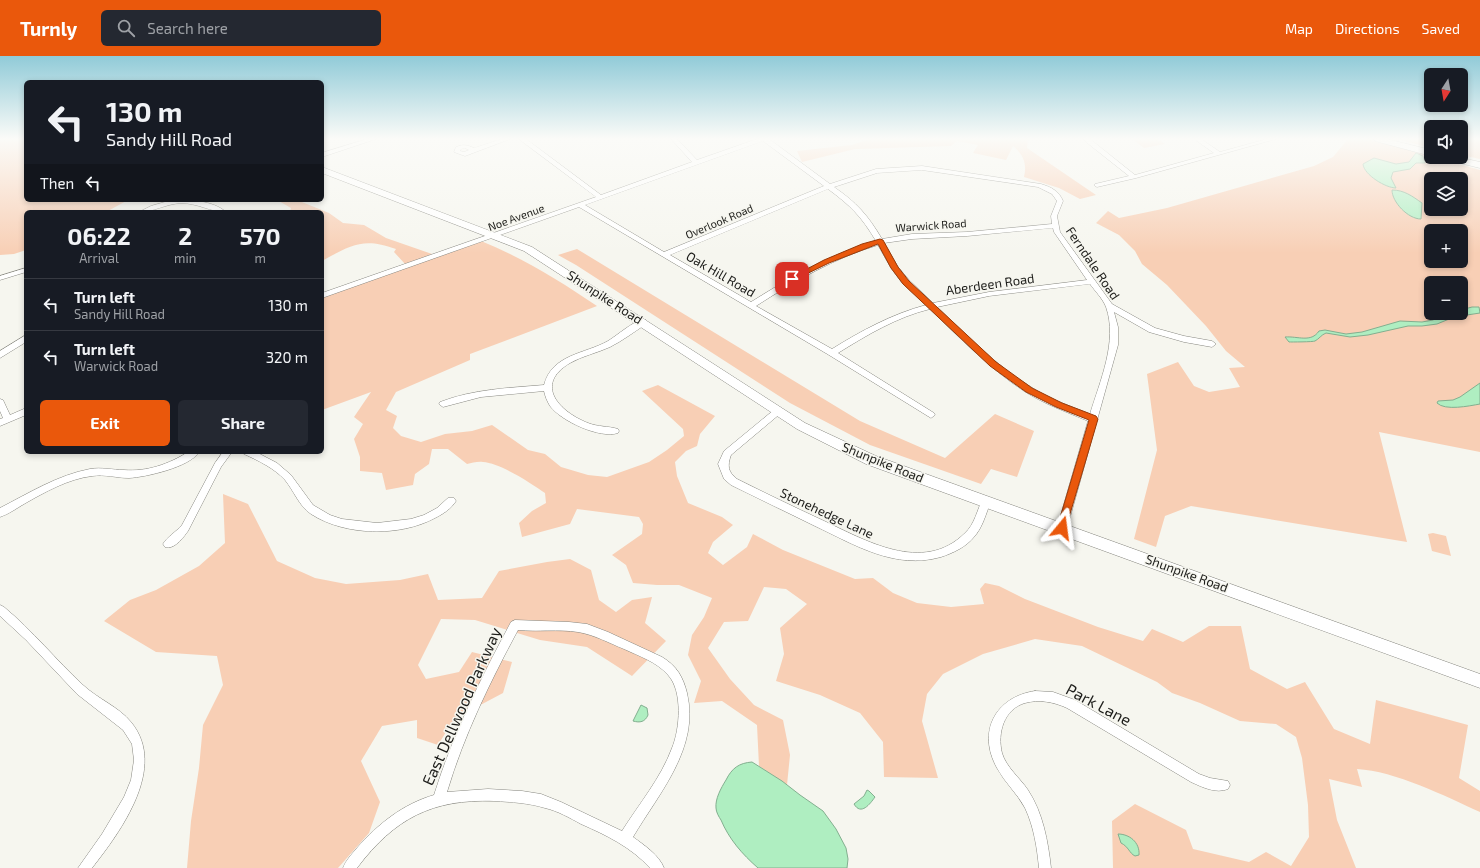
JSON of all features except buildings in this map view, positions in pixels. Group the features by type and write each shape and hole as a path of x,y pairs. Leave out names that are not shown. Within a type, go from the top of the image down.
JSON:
{"main road":[{"name":"Shunpike Road","path":"341,177 497,235 545,258 778,411 825,438 871,460 1062,528 1480,681"}],"street":[{"path":"573,177 600,197"},
{"name":"Noe Avenue","path":"324,295 497,235 655,177"},
{"path":"817,177 852,203 870,223 895,268 906,282 993,364 1029,390 1059,405 1093,419"},
{"name":"Overlook Road","path":"664,255 829,186 858,177"},
{"name":"Overlook Road","path":"990,177 1039,185"},
{"path":"1097,185 1134,177"},
{"name":"Ferndale Road","path":"1039,185 1051,190 1059,198 1060,201 1054,216 1055,226 1059,237 1108,306 1114,327 1114,345 1062,528"},
{"path":"148,210 175,202"},
{"path":"197,202 218,210"},
{"name":"Oak Hill Road","path":"580,205 752,305 931,415"},
{"name":"Warwick Road","path":"752,305 792,279 809,270 864,246 880,241 910,236 968,234 1055,226"},
{"path":"0,278 24,271"},
{"name":"Aberdeen Road","path":"832,353 849,341 890,319 930,306 968,296 1091,282"},
{"path":"1108,306 1152,330 1184,339 1212,344"},
{"path":"615,431 597,430 565,415 553,404 547,388 551,378 564,363 606,345 643,322"},
{"path":"0,355 24,339"},
{"path":"443,404 455,399 485,392 547,388"},
{"path":"0,402 4,421 24,412"},
{"name":"Stonehedge Lane","path":"778,411 727,453 723,464 727,476 734,482 858,543 897,555 920,556 942,552 965,540 979,520 986,501"},
{"path":"0,513 49,487 81,475 99,471 129,474 152,471 181,461 192,454"},
{"path":"168,544 185,528 218,465 226,454"},
{"path":"251,454 269,462 279,469 287,477 308,506 314,511 345,524 377,527 400,525 418,520 440,511 451,501"},
{"path":"0,610 25,632 86,695 127,727 138,745 140,757 136,784 114,828 84,868"},
{"name":"East Dellwood Parkway","path":"438,800 458,744 493,666 515,625 570,626 593,631 658,661 673,672 677,679 683,700 685,719 682,738 675,758 665,777 625,838"},
{"name":"Park Lane","path":"1045,868 1041,841 1032,810 1024,796 1001,765 994,744 994,731 998,720 1005,710 1019,700 1031,696 1044,696 1071,704 1195,778 1210,784 1224,785"},
{"path":"348,868 378,835 398,819 419,807 438,800 485,795 513,796 547,802 625,838 640,849 658,868"}],"shaded area":[{"path":"0,177 24,177 24,202 124,202 110,210 24,210 24,251 14,254 0,255"},
{"path":"1024,177 1069,177 1096,195 1080,199 1059,188"},
{"path":"1276,177 1424,177 1424,216 1468,216 1468,177 1480,177 1480,452 1379,432 1407,542 1191,506 1165,516 1156,547 1134,539 1157,450 1147,374 1178,362 1194,386 1209,392 1240,387 1229,368 1245,367 1226,351 1206,326 1167,285 1142,264 1135,251 1119,235 1096,223 1108,211 1119,218 1167,208"},
{"path":"1372,177 1391,177 1396,188 1387,186"},
{"path":"1392,190 1404,192 1422,203 1421,219 1411,216 1402,209 1395,200"},
{"path":"280,202 302,202 322,210 290,210 291,208"},
{"path":"324,211 343,223 364,225 386,238 432,254 406,265 394,252 396,249 385,245 366,243 358,244 324,260"},
{"path":"481,241 497,248 541,270 597,306 470,354 470,360 396,392 386,410 397,416 393,428 401,436 421,442 445,434 472,431 492,425 528,450 545,454 561,467 588,475 607,477 649,462 684,436 683,429 642,391 658,385 715,416 700,434 697,446 686,451 675,462 677,476 688,503 722,517 733,525 713,542 708,553 723,565 747,547 753,534 783,550 855,579 873,578 893,593 917,603 951,607 984,604 980,589 985,583 999,586 1025,599 1098,627 1143,641 1152,629 1183,642 1209,626 1241,626 1250,669 1287,689 1305,682 1334,729 1370,744 1376,700 1468,725 1459,778 1480,791 1480,812 1403,779 1387,774 1357,769 1362,787 1329,779 1337,820 1356,868 1113,868 1112,821 1135,804 1186,830 1193,849 1249,862 1266,852 1291,866 1309,837 1308,805 1302,758 1296,737 1276,724 1240,721 1200,703 1172,693 1157,682 1082,646 1035,639 983,654 943,674 927,694 922,721 938,778 884,777 883,742 860,713 820,695 776,681 784,654 780,628 807,604 786,589 764,587 748,621 724,622 708,648 730,679 754,705 783,720 790,755 787,785 759,766 757,725 722,701 694,703 701,681 688,655 692,635 704,617 712,598 679,585 633,583 626,565 612,555 642,534 643,524 639,517 577,509 570,524 522,537 519,523 532,511 546,503 545,493 515,474 498,466 481,462 467,464 448,449 432,449 429,464 415,474 413,485 386,490 382,473 360,471 360,457 354,439 363,424 354,417 371,392 324,409 324,295"},
{"path":"577,249 860,421 945,458 995,414 1034,431 1017,477 991,469 981,484 870,445 790,403 576,265 558,255"},
{"path":"1479,307 1480,313 1468,315 1468,308"},
{"path":"1447,320 1437,324 1408,326 1368,335 1350,337 1326,333 1313,341 1289,342 1285,337 1308,338 1316,335 1319,331 1325,330 1346,334 1362,332 1400,321 1422,322"},
{"path":"1480,383 1480,404 1464,407 1446,407 1437,403 1438,401 1453,400 1460,397"},
{"path":"223,494 248,504 277,561 315,578 346,584 400,580 428,574 438,600 482,598 499,571 570,559 591,570 599,600 616,612 632,600 652,597 645,623 666,641 632,676 587,647 540,640 475,620 441,619 418,665 426,679 459,672 472,652 512,662 503,693 454,719 438,745 417,738 417,720 382,726 361,761 380,802 369,833 338,868 187,868 191,821 199,768 203,725 223,685 217,656 156,652 104,621 130,600 156,590 199,566 225,543"},
{"path":"1433,533 1446,536 1451,556 1432,551 1428,534"},
{"path":"641,705 647,708 648,715 642,721 633,721"},
{"path":"752,762 782,781 823,811 836,829 846,848 848,859 847,868 758,868 741,852 724,827 717,813 716,805 720,790 731,772 740,765"},
{"path":"867,790 875,797 865,808 860,809 854,804 864,796"},
{"path":"1118,834 1130,837 1136,843 1139,850 1139,855 1133,855 1126,846 1121,843"}],"route":[{"path":"792,279 826,261 880,241 895,268 906,282 993,364 1029,390 1059,405 1093,419 1062,528"}]}
